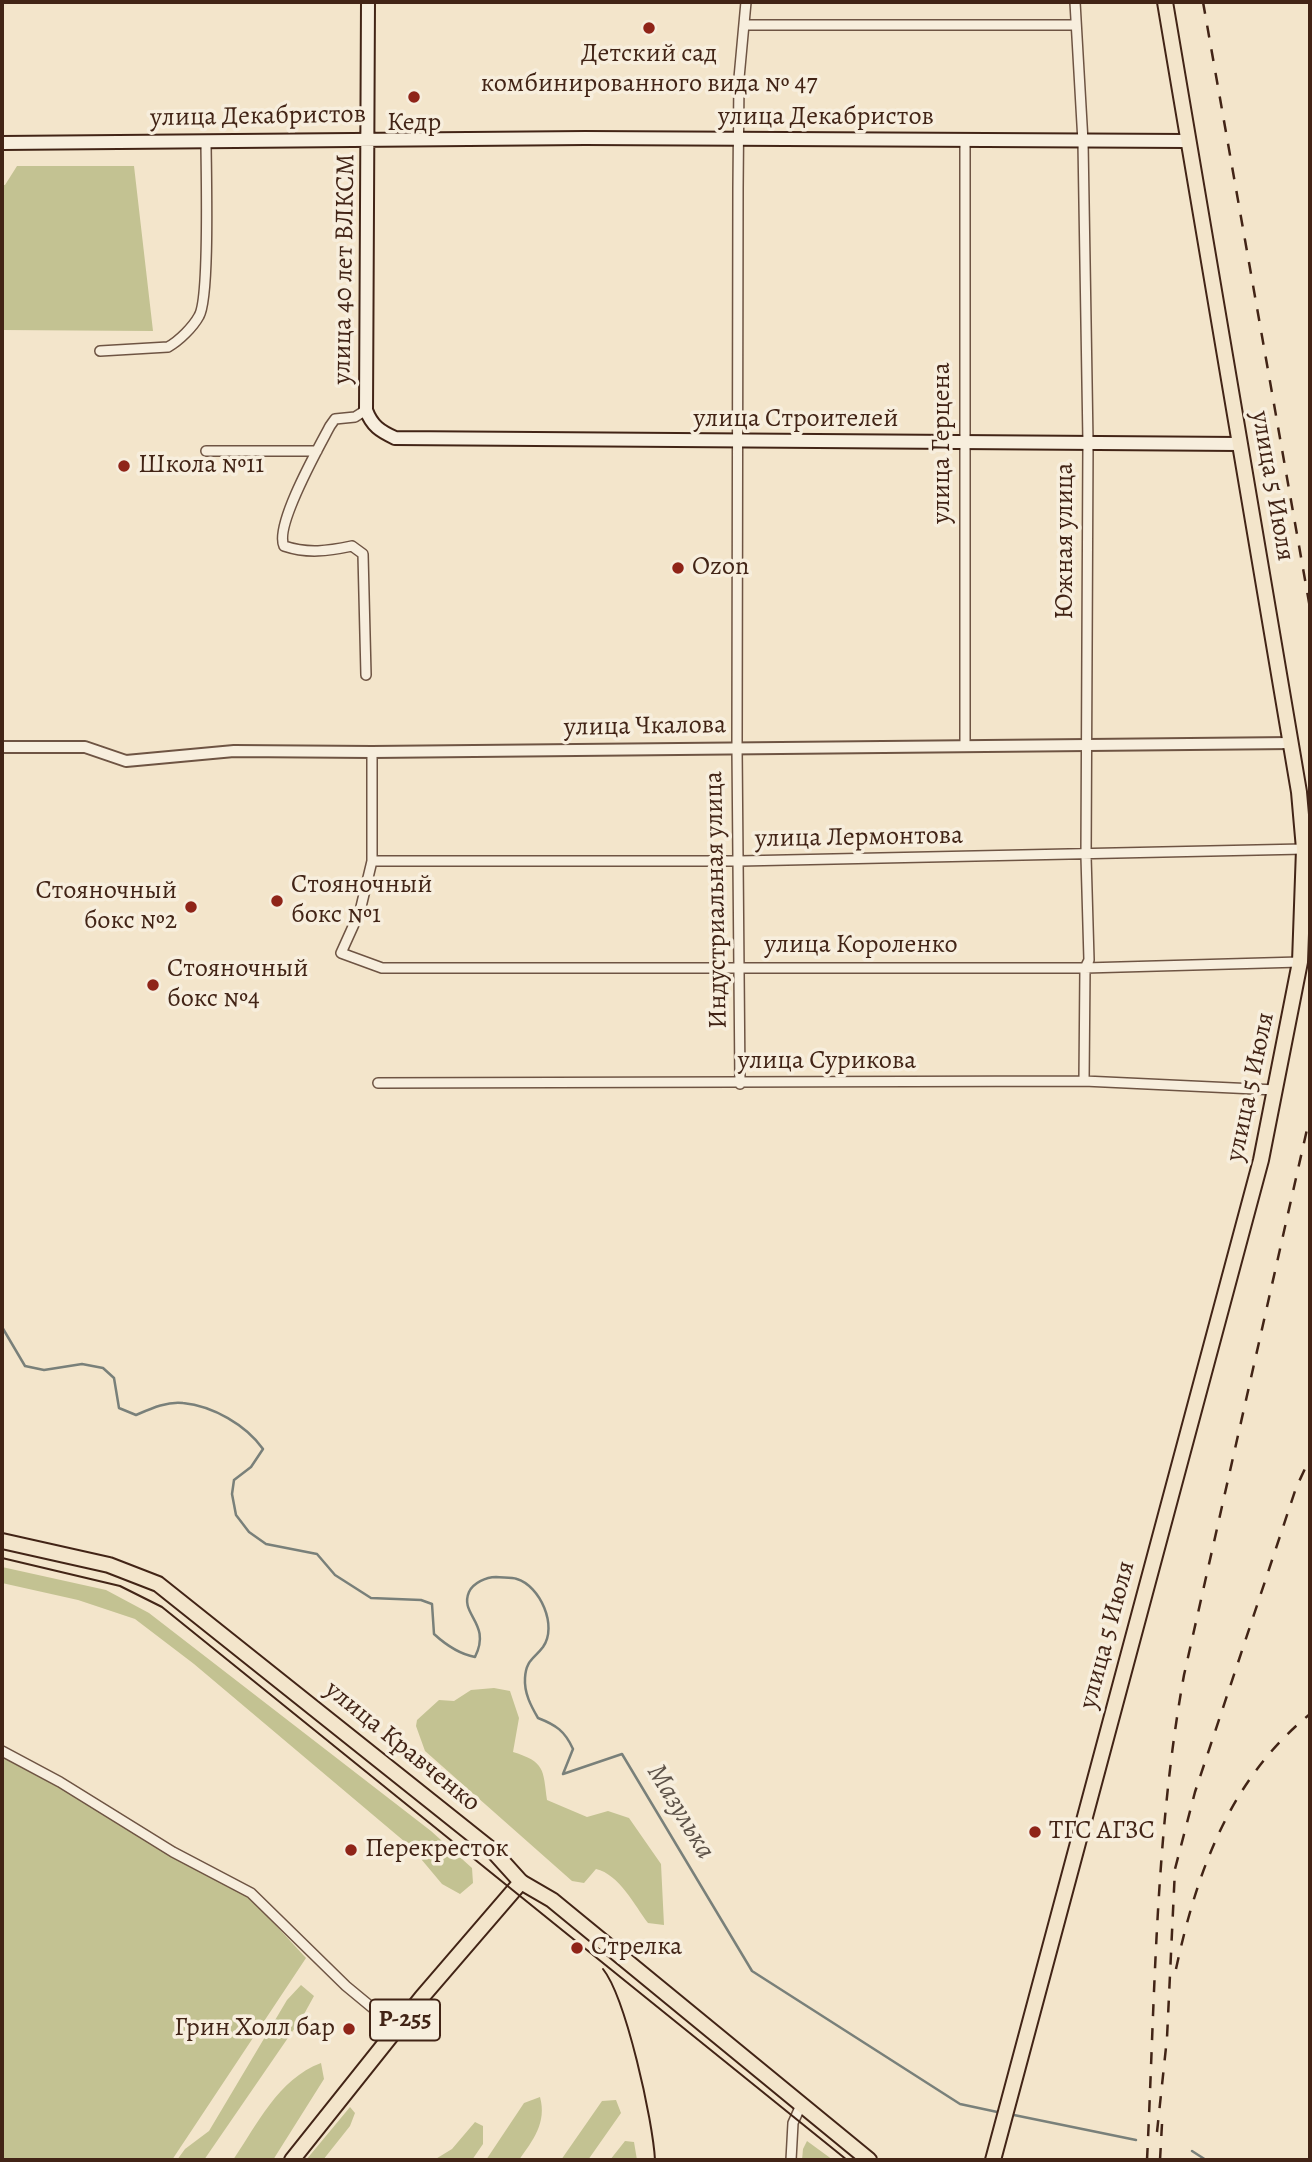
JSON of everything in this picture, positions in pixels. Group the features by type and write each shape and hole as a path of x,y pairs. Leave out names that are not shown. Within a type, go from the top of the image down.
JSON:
{"main road":[{"name":"улица 40 лет ВЛКСМ","path":"366,410 368,2"},
{"name":"улица 5 Июля","path":"993,2160 1261,1160 1300,962 1304,849 1292,743 1187,141 1166,2"},
{"name":"улица Декабристов","path":"2,143 369,138 1187,141"},
{"name":"улица Строителей","path":"366,410 370,422 395,438 738,443 1239,444"},
{"name":"улица Кравченко","path":"2,1541 109,1565 158,1584 493,1851 521,1882 552,1900 869,2160"},
{"name":"Р-255","path":"292,2160 521,1882"}],"street":[{"name":"Индустриальная улица","path":"740,1084 737,748 739,78 746,2"},
{"name":"Южная улица","path":"1075,2 1074,25 1083,142 1088,442 1086,856 1089,915 1088,960 1085,968 1084,1081"},
{"path":"746,24 1074,25"},
{"path":"100,351 168,347 176,343 200,316 206,235 206,141"},
{"name":"улица Герцена","path":"965,142 965,744"},
{"name":"улица 40 лет ВЛКСМ","path":"366,410 355,417 335,419 286,519 281,540 284,546 297,550 315,553 352,546 363,554 366,676"},
{"path":"206,451 317,451"},
{"name":"улица Чкалова","path":"2,747 85,747 126,761 234,751 1292,743"},
{"path":"372,752 372,861"},
{"name":"улица Лермонтова","path":"372,861 740,861 1086,856 1129,852 1304,849"},
{"name":"улица Короленко","path":"372,861 360,911 341,953 382,968 1085,968 1300,962"},
{"name":"улица Сурикова","path":"378,1083 1084,1081 1276,1090"},
{"path":"2,1751 60,1782 173,1852 251,1892 346,1986 398,2029"},
{"path":"790,2160 793,2123 801,2105"}],"shaded area":[{"path":"17,166 134,166 153,331 2,330 2,185 5,185"},
{"path":"2,1567 106,1590 149,1613 431,1831 472,1868 473,1883 460,1894 442,1884 411,1847 194,1664 135,1619 78,1600 2,1583"},
{"path":"494,1688 510,1691 519,1718 513,1752 537,1763 543,1774 547,1800 587,1817 608,1811 629,1818 661,1864 664,1925 648,1923 626,1892 604,1872 596,1869 584,1883 572,1881 425,1751 416,1726 417,1720 439,1700 454,1701 471,1690"},
{"path":"2,1745 78,1787 245,1892 306,1958 172,2160 2,2160"},
{"path":"301,1985 314,1996 303,2016 204,2160 177,2160 185,2149 209,2131 287,2000"},
{"path":"321,2063 324,2079 273,2160 233,2160 281,2091 306,2070"},
{"path":"540,2097 540,2123 534,2138 519,2160 486,2160 524,2103"},
{"path":"616,2100 621,2113 588,2160 561,2160 602,2101"},
{"path":"350,2107 355,2113 350,2126 323,2160 306,2160"},
{"path":"475,2122 483,2126 483,2144 472,2160 434,2160 452,2149"},
{"path":"625,2141 634,2142 637,2160 610,2160"},
{"path":"807,2141 833,2160 802,2160"}],"waterway":[{"name":"Мазулька","path":"2,1327 25,1366 44,1370 82,1364 103,1368 114,1378 119,1408 136,1415 165,1404 194,1405 228,1418 248,1432 263,1449 251,1467 234,1480 232,1494 236,1515 249,1532 266,1544 317,1554 335,1575 371,1598 421,1600 432,1604 434,1634 458,1651 475,1657 479,1645 478,1628 467,1600 474,1586 484,1579 496,1577 515,1578 525,1583 539,1598 548,1628 543,1647 527,1667 526,1689 538,1718 559,1729 573,1749 563,1774"},
{"name":"Мазулька","path":"563,1774 622,1754 752,1971 960,2104 1002,2113"},
{"name":"Мазулька","path":"1009,2114 1136,2140"},
{"name":"Мазулька","path":"1192,2151 1206,2160"}],"tram line":[{"path":"2,1558 120,1586 162,1607 847,2160"},
{"path":"603,1969 621,2006 637,2061 655,2160"}],"railway":[{"path":"1203,2 1310,608"},
{"path":"1147,2160 1158,1917 1174,1735 1184,1675 1310,1116"},
{"path":"1157,2132 1167,2038 1175,1869 1195,1792 1296,1488 1310,1458"},
{"path":"1176,1969 1195,1897 1221,1829 1258,1767 1310,1714"},
{"path":"1160,2160 1162,2124"}],"place":[{"name":"Детский сад комбинированного вида № 47","path":"649,28"},
{"name":"Кедр","path":"414,97"},
{"name":"Школа №11","path":"124,466"},
{"name":"Ozon","path":"678,568"},
{"name":"Стояночный бокс №1","path":"277,901"},
{"name":"Стояночный бокс №2","path":"191,907"},
{"name":"Стояночный бокс №4","path":"153,985"},
{"name":"ТГС АГЗС","path":"1035,1832"},
{"name":"Перекресток","path":"351,1850"},
{"name":"Стрелка","path":"577,1948"},
{"name":"Грин Холл бар","path":"349,2029"}]}
